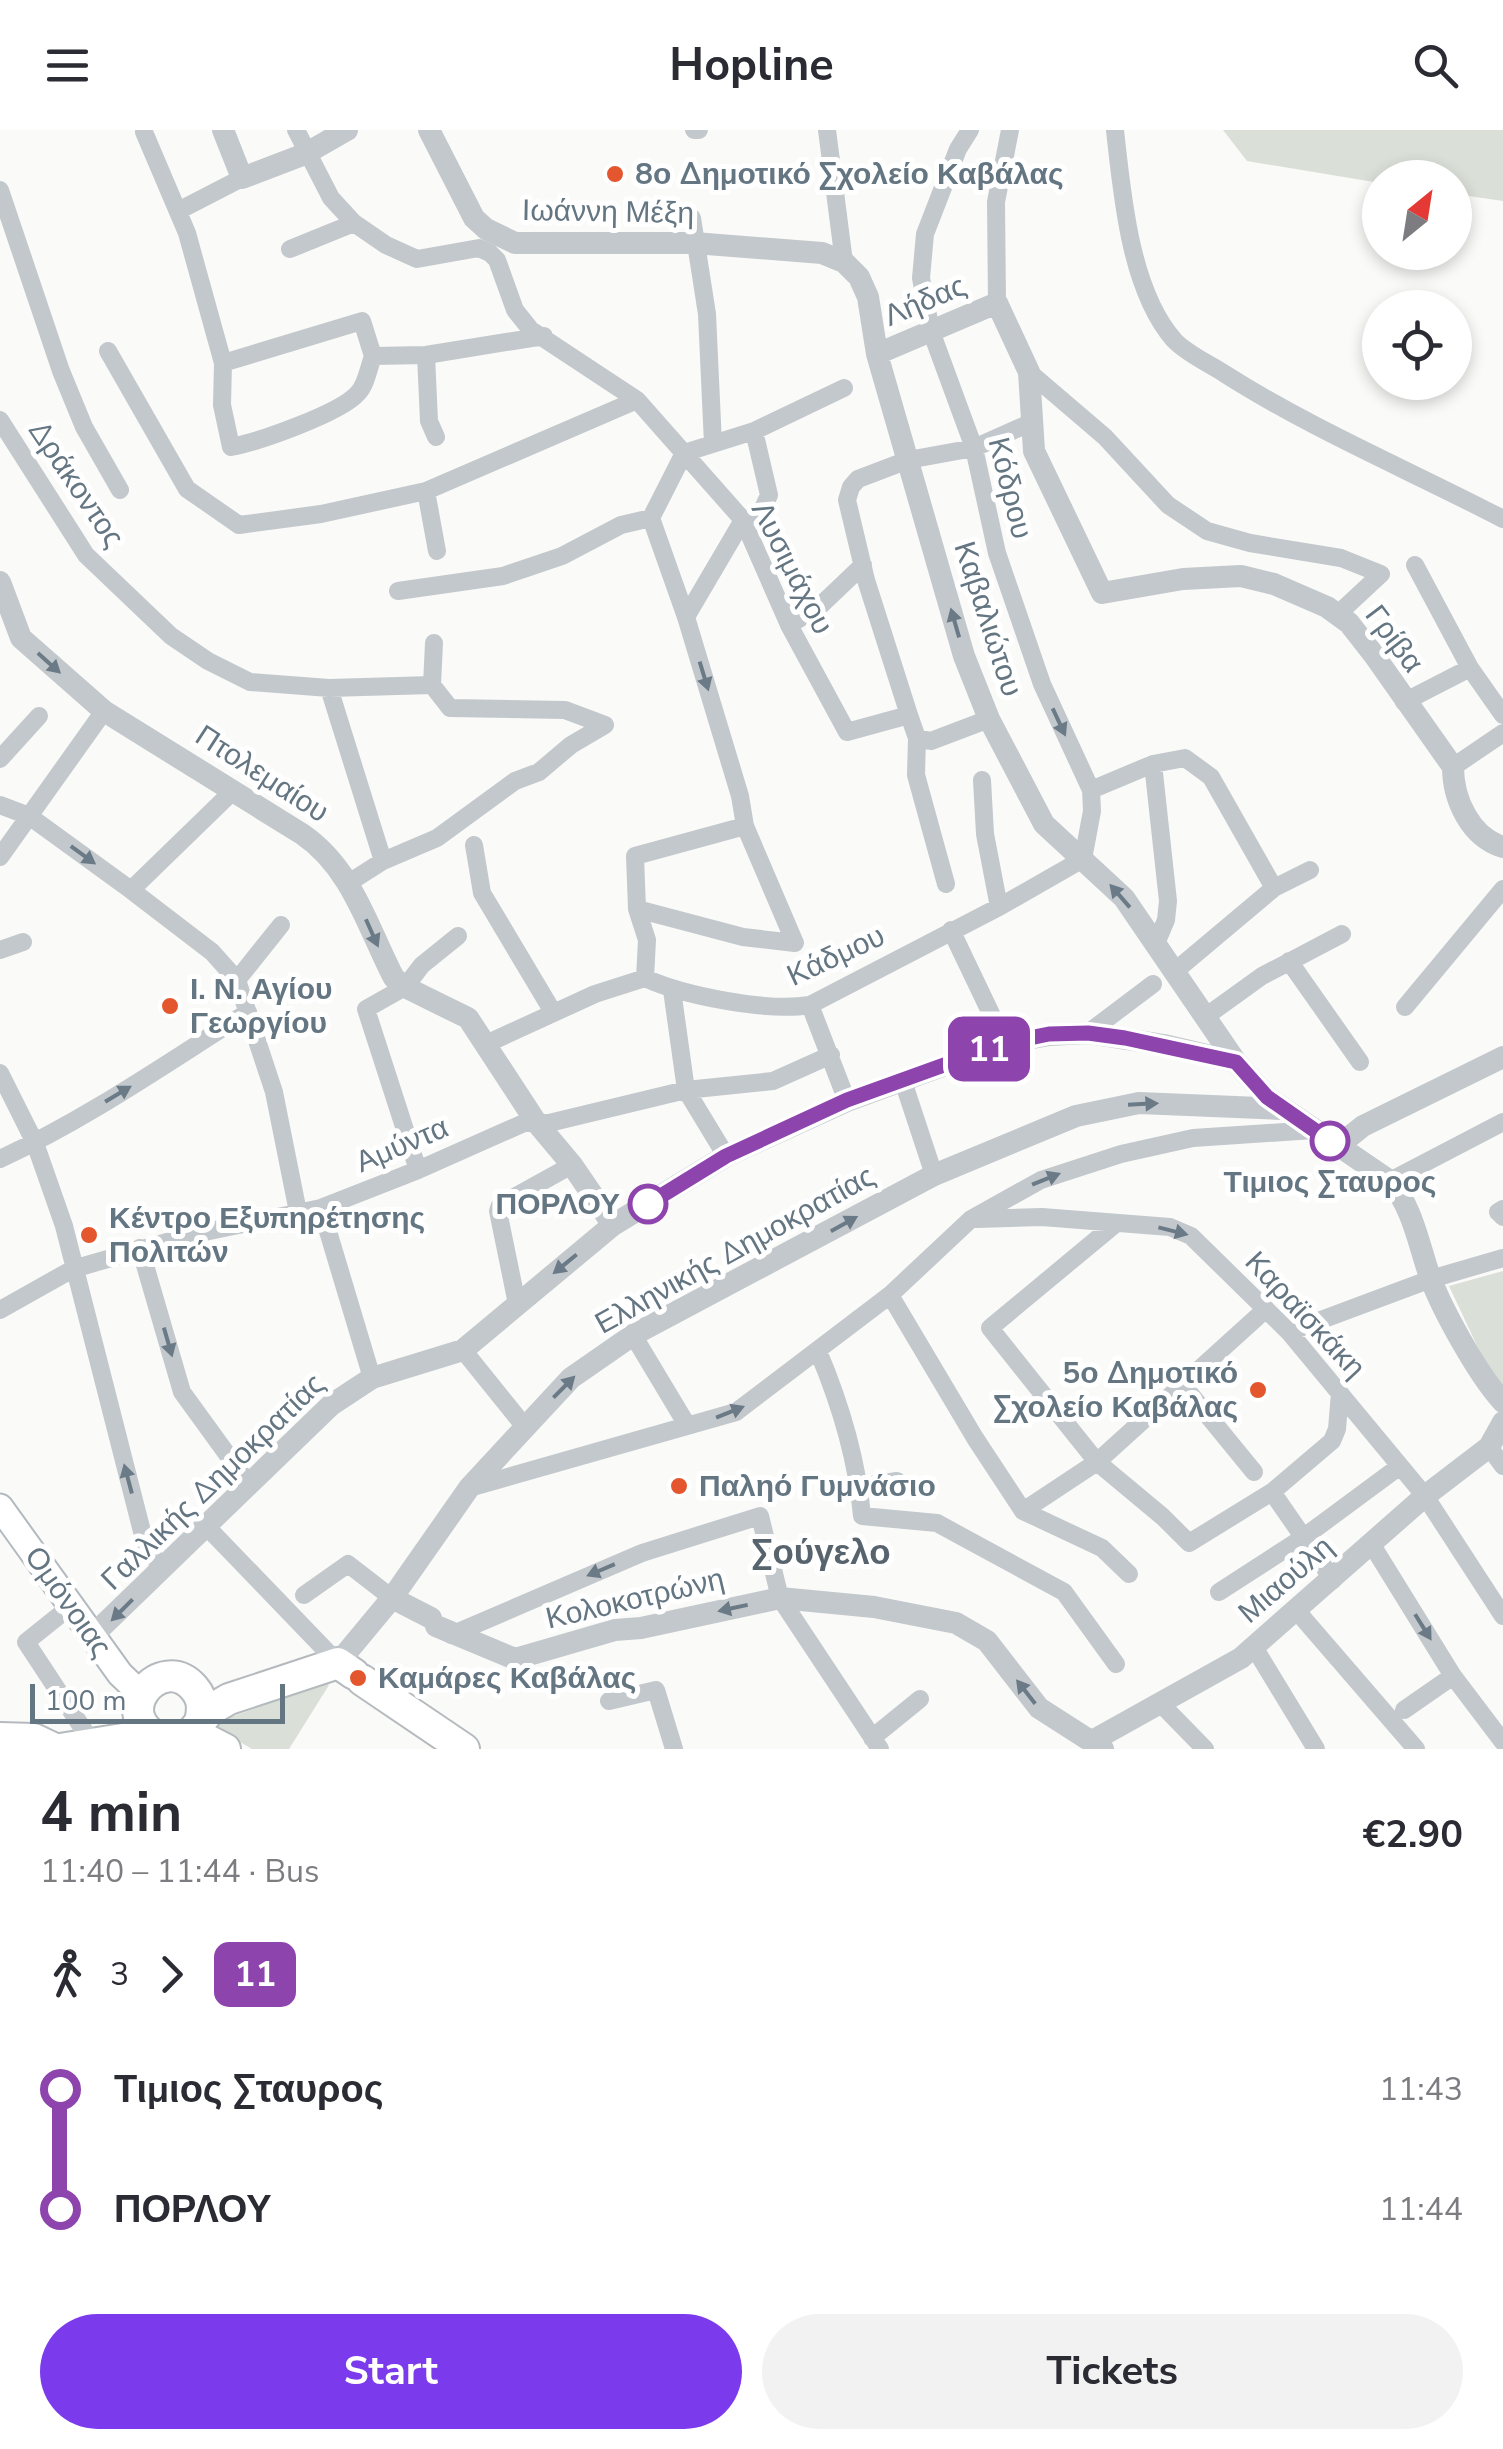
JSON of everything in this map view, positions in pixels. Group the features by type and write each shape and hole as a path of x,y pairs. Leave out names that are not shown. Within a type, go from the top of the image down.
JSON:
{"main road":[{"name":"Ομόνοιας","path":"0,1506 120,1674 170,1727"},
{"path":"0,1738 34,1739 58,1749 170,1727 352,1672 464,1749"},
{"path":"170,1727 225,1749"}],"street":[{"path":"223,130 242,178"},
{"path":"290,249 354,223 330,198 296,130"},
{"path":"178,212 242,178 305,154 347,130"},
{"name":"Ιωάννη Μέξη","path":"430,130 474,218 499,237 534,244 694,243 797,249 822,252 844,262"},
{"name":"Καβαλιώτου","path":"826,130 844,262 860,277 868,297 877,354 964,656 989,719 1044,824 1124,898 1155,946 1163,978 1205,1018 1236,1062"},
{"name":"Κόδρου","path":"970,130 958,149 924,234 921,278 931,331 974,448 997,553 1035,666 1091,790 1092,811 1083,859"},
{"path":"946,884 916,775 918,738 847,500 858,479 908,460 974,448 1030,424 1029,372 998,303 996,202 1010,130"},
{"path":"1115,130 1134,253 1148,296 1175,342 1310,422 1503,518"},
{"path":"144,132 178,212 223,363 222,405 232,448 334,410 360,392 372,356 362,320 223,363"},
{"path":"0,190 61,371 84,427 120,490"},
{"path":"692,218 707,314 713,444"},
{"name":"Λυσιμάχου","path":"354,223 386,245 417,258 480,248 490,252 497,260 515,310 530,330 637,400 743,520 789,625 847,732 909,715"},
{"name":"Λήδας","path":"877,354 998,303"},
{"path":"372,356 426,356 544,336"},
{"path":"108,351 187,489 239,525 321,514 426,491 637,400"},
{"path":"426,356 428,421 436,437"},
{"path":"1029,372 1105,437 1168,505 1207,531 1250,543 1340,558 1381,574 1338,614"},
{"path":"637,909 743,936 795,943 746,826 686,616 651,518 684,452 754,431 844,388"},
{"name":"Δράκοντος","path":"0,420 86,555 172,636 208,661 250,682 329,688 432,685"},
{"name":"Γρίβα","path":"1030,424 1034,451 1102,593 1183,579 1241,576 1274,584 1338,614 1374,655 1452,768 1453,790 1470,822 1493,844 1503,846"},
{"path":"686,616 743,520 762,513 769,496 754,431"},
{"path":"426,491 437,550"},
{"path":"398,591 503,576 562,556 621,525 651,518"},
{"path":"789,625 821,605 864,565"},
{"path":"1415,566 1470,668 1503,715"},
{"name":"Πτολεμαίου","path":"0,582 21,638 104,711 317,844 350,882 394,978 405,988"},
{"path":"350,882 384,861 436,838 605,725 565,710 450,708 432,685 434,643"},
{"path":"1404,702 1470,668"},
{"path":"329,688 384,861"},
{"path":"0,857 104,711"},
{"path":"0,759 39,716"},
{"path":"918,738 931,741 989,719"},
{"path":"1452,768 1503,733"},
{"path":"1091,790 1153,764 1185,758 1210,777 1274,888"},
{"path":"1153,764 1168,901 1166,920 1155,946"},
{"path":"982,780 985,834 999,907"},
{"path":"131,890 234,790"},
{"path":"0,805 29,816 131,890 212,952 238,980 274,1092 298,1212"},
{"path":"486,1044 553,1012 645,978 647,940 637,909 635,856 746,826"},
{"path":"474,846 482,893 553,1012"},
{"name":"Κάδμου","path":"645,978 672,990 789,1009 810,1005 1083,859"},
{"path":"1088,1033 1274,888 1310,870"},
{"path":"1405,1006 1503,889"},
{"path":"238,980 281,925"},
{"path":"951,930 1005,1043"},
{"path":"1205,1018 1290,960 1342,934"},
{"path":"418,1170 366,1009 405,988 422,965 458,936"},
{"path":"0,950 24,942"},
{"path":"1290,960 1360,1062"},
{"path":"405,988 468,1018 536,1122 572,1165 613,1226"},
{"path":"672,990 686,1090 726,1156"},
{"path":"810,1005 847,1100"},
{"path":"0,1159 34,1143 248,1012"},
{"name":"Γαλλικής Δημοκρατίας","path":"92,1636 331,1404 372,1378 463,1350 613,1226 726,1156 847,1100 1005,1043 1049,1034 1088,1033 1236,1062"},
{"name":"Αμύντα","path":"0,1310 73,1269 140,1248 321,1208 524,1122 550,1123 686,1090 773,1081 831,1055"},
{"path":"1338,1146 1363,1126 1503,1057"},
{"path":"1236,1062 1283,1110 1390,1181 1404,1198 1431,1278 1472,1356 1503,1402"},
{"path":"0,1072 34,1143 64,1226 147,1552 164,1567"},
{"path":"903,1081 934,1175"},
{"name":"Ελληνικής Δημοκρατίας","path":"352,1672 392,1598 468,1488 571,1378 634,1335 934,1175 1076,1116 1110,1106 1165,1103 1283,1110"},
{"path":"1390,1181 1503,1122"},
{"path":"468,1488 736,1412 890,1295 972,1219 1040,1180 1121,1154 1193,1138 1314,1130"},
{"path":"518,1304 498,1211 500,1205 572,1165"},
{"path":"321,1208 372,1378"},
{"path":"1503,1209 1498,1212 1503,1217"},
{"name":"Καραϊσκάκη","path":"972,1219 1042,1217 1170,1227 1191,1236 1289,1332 1426,1496 1503,1616"},
{"path":"1114,1225 990,1328 1098,1462 1189,1543 1272,1492 1332,1441 1340,1393"},
{"path":"140,1248 182,1392 248,1483"},
{"path":"1289,1332 1431,1278 1503,1258"},
{"path":"890,1295 974,1438 1023,1511 1102,1548 1129,1574"},
{"path":"1023,1511 1098,1462 1266,1308"},
{"path":"634,1335 687,1426"},
{"path":"463,1350 525,1427"},
{"path":"818,1351 835,1392 859,1487 862,1516 937,1523 1064,1592 1116,1664"},
{"path":"1182,1384 1254,1472"},
{"name":"Μιαούλη","path":"1092,1746 1254,1647 1426,1496 1496,1456 1503,1422"},
{"path":"1219,1592 1304,1537 1400,1466"},
{"path":"859,1487 897,1481"},
{"path":"1272,1492 1332,1580"},
{"path":"439,1626 642,1553 760,1516 780,1598 876,1743 920,1699"},
{"path":"206,1526 352,1672"},
{"path":"1372,1545 1453,1676 1503,1742"},
{"path":"304,1595 348,1564 392,1598"},
{"name":"Κολοκοτρώνη","path":"392,1598 439,1626 515,1658 616,1630 780,1598 874,1607 956,1623 986,1641 1039,1708 1092,1746"},
{"path":"72,1606 26,1642 170,1727"},
{"path":"1296,1610 1416,1749"},
{"path":"1254,1647 1316,1749"},
{"path":"1404,1710 1453,1676"},
{"path":"609,1701 656,1690 674,1749"},
{"path":"1162,1704 1205,1749"}],"shaded area":[{"path":"1223,130 1503,130 1503,201 1472,196 1472,160 1362,160 1362,180 1247,161"},
{"path":"1503,1271 1503,1392 1494,1382 1449,1286"},
{"path":"329,1685 289,1749 252,1749 216,1728 220,1721"}],"bus line":[{"name":"11","path":"648,1204 726,1156 847,1100 1005,1043 1049,1034 1088,1033 1125,1038 1236,1062 1267,1097 1330,1141"}],"place":[{"name":"8ο Δημοτικό Σχολείο Καβάλας","path":"615,174"},
{"name":"Ι. Ν. Αγίου Γεωργίου","path":"170,1006"},
{"name":"Τιμιος Σταυρος","path":"1330,1141"},
{"name":"ΠΟΡΛΟΥ","path":"648,1204"},
{"name":"Κέντρο Εξυπηρέτησης Πολιτών","path":"89,1235"},
{"name":"5ο Δημοτικό Σχολείο Καβάλας","path":"1258,1390"},
{"name":"Παληό Γυμνάσιο","path":"679,1486"},
{"name":"Καμάρες Καβάλας","path":"358,1678"}],"district":[{"name":"Σούγελο","path":"821,1552"}]}
